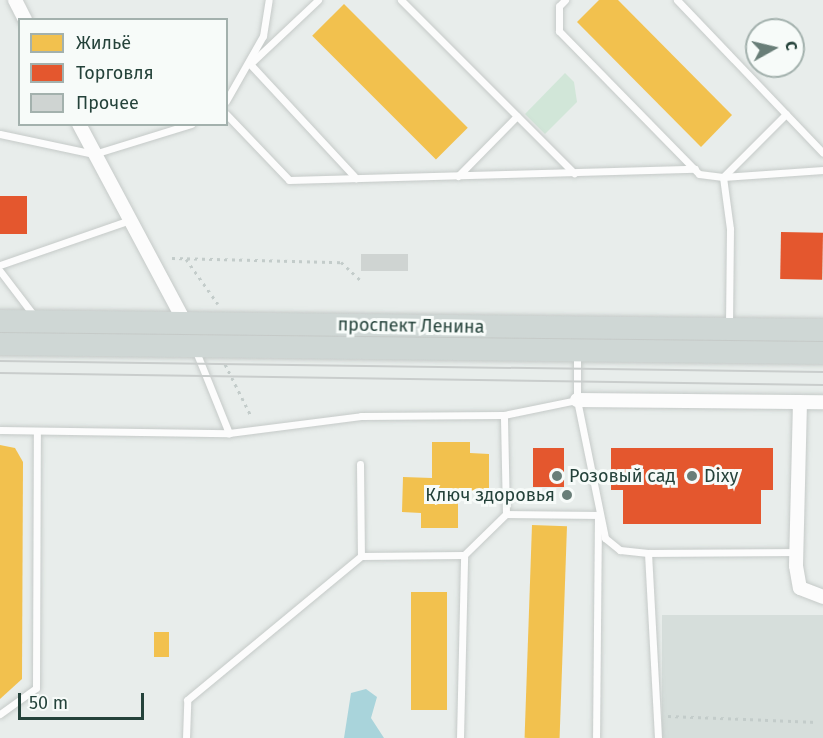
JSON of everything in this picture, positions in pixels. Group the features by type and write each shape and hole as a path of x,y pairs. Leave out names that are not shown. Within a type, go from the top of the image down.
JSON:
{"main road":[{"name":"проспект Ленина","path":"0,321 186,324 577,339 823,353"},
{"path":"186,324 195,346"},
{"name":"проспект Ленина","path":"0,344 195,346 577,339 729,329 823,330"}],"street":[{"path":"15,0 24,18"},
{"path":"80,126 186,324"},
{"path":"577,400 823,402"},
{"path":"800,402 796,552 800,588 823,597"}],"lane":[{"path":"228,98 250,64 263,36 269,0"},
{"path":"250,64 318,0"},
{"path":"401,0 574,173"},
{"path":"565,0 559,6 559,31 695,169"},
{"path":"677,0 823,153"},
{"path":"250,64 356,178"},
{"path":"723,177 786,114"},
{"path":"228,116 289,180 695,169 723,177 823,170"},
{"path":"458,176 517,116"},
{"path":"0,134 94,154 185,126"},
{"path":"723,177 730,229 729,329"},
{"path":"0,265 130,220"},
{"path":"0,271 38,322"},
{"path":"577,339 577,400 598,514 605,538 620,550 648,553 796,552"},
{"path":"195,346 229,433"},
{"path":"0,430 229,433 361,416 504,415 577,400"},
{"path":"504,415 507,514"},
{"path":"0,714 36,688 37,431"},
{"path":"360,464 361,556"},
{"path":"186,738 187,700 361,556 464,555 507,514 598,514"},
{"path":"596,738 598,514"},
{"path":"648,553 658,738"},
{"path":"460,738 464,555"}],"path":[{"path":"172,258 342,262 360,280"},
{"path":"186,259 225,313"},
{"path":"225,364 251,416"},
{"path":"657,716 817,722"}],"shaded area":[{"path":"662,615 823,615 823,738 662,738"}],"green space":[{"path":"565,73 574,82 577,102 545,134 525,114"}],"water":[{"path":"366,689 377,697 371,718 384,738 344,738 351,693"}],"building: Жильё":[{"path":"599,0 618,0 732,115 701,147 577,22"},
{"path":"344,4 468,128 436,160 312,36"},
{"path":"432,442 470,442 470,453 489,454 489,491 458,490 458,528 421,528 421,513 402,512 403,477 432,478"},
{"path":"0,445 15,448 23,462 22,679 0,699"},
{"path":"623,490 761,490 761,524 623,524"},
{"path":"532,525 567,526 560,738 525,738"},
{"path":"411,592 447,592 447,710 411,710"},
{"path":"154,632 169,632 169,657 154,657"}],"building: Торговля":[{"path":"0,196 27,196 27,234 0,234"},
{"path":"781,232 823,233 822,280 780,279"},
{"path":"533,448 564,448 564,487 533,487"},
{"path":"611,448 773,448 773,490 761,490 761,524 623,524 623,490 611,490"}],"building: Прочее":[{"path":"361,254 408,254 408,271 361,271"}],"tram line":[{"path":"0,361 823,372"},
{"path":"0,373 823,385"}],"place":[{"name":"Розовый сад","path":"557,476"},
{"name":"Dixy","path":"692,476"},
{"name":"Ключ здоровья","path":"567,495"}]}
